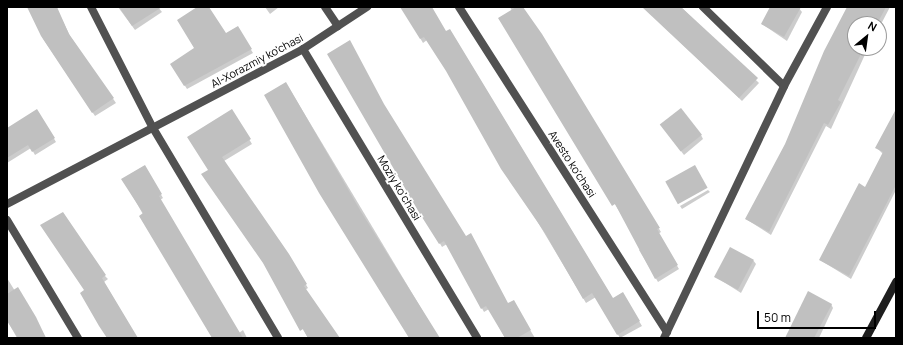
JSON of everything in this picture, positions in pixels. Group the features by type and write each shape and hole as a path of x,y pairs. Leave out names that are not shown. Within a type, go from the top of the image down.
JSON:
{"street":[{"path":"91,7 153,128 278,338"},
{"path":"325,7 338,26"},
{"name":"Al-Xorazmiy ko'chasi","path":"7,204 303,49 366,7"},
{"name":"Avesto ko'chasi","path":"459,7 666,335"},
{"path":"703,7 784,86"},
{"path":"666,335 784,86 828,7"},
{"name":"Moziy ko‘chasi","path":"303,49 477,338"},
{"path":"7,220 78,338"},
{"path":"866,338 896,282"}],"building":[{"path":"27,7 57,7 69,34 114,98 92,113 41,36"},
{"path":"119,7 162,7 132,26"},
{"path":"197,7 209,7 226,33 238,26 252,49 184,86 170,64 194,48 177,20"},
{"path":"400,7 432,7 446,31 450,29 613,298 623,292 640,321 617,335 592,293 583,299 545,233 501,169 446,71 424,37 420,39"},
{"path":"516,7 523,7 542,34 660,228 657,229 678,265 655,279 615,204 612,206 498,18"},
{"path":"642,7 681,7 758,78 739,98"},
{"path":"770,7 801,7 784,37 761,24"},
{"path":"847,7 886,7 881,16 847,16 847,56 860,56 838,100 841,102 828,125 824,123 769,232 745,219 785,144 824,51"},
{"path":"350,40 384,104 466,236 471,233 508,303 514,300 531,330 517,338 505,338 486,306 481,309 444,241 439,244 420,214 327,54"},
{"path":"286,82 360,210 440,338 409,338 319,193 264,95"},
{"path":"681,108 702,135 681,151 660,125"},
{"path":"37,109 55,138 32,152 28,145 7,158 7,128"},
{"path":"232,109 251,139 222,157 289,254 307,284 304,286 340,338 308,338 303,329 300,331 263,263 201,174 208,170 187,137"},
{"path":"896,109 896,185 849,276 819,260 859,183 865,187 883,152 875,148"},
{"path":"145,165 162,194 159,196 243,338 212,338 139,216 143,213 121,179"},
{"path":"695,165 708,188 678,204 665,181"},
{"path":"63,212 106,275 102,278 138,338 107,338 99,326 80,293 84,290 40,225"},
{"path":"730,247 754,260 738,290 714,277"},
{"path":"18,287 36,317 46,338 18,338 7,321 7,294"},
{"path":"808,291 832,304 814,338 785,338"}]}
